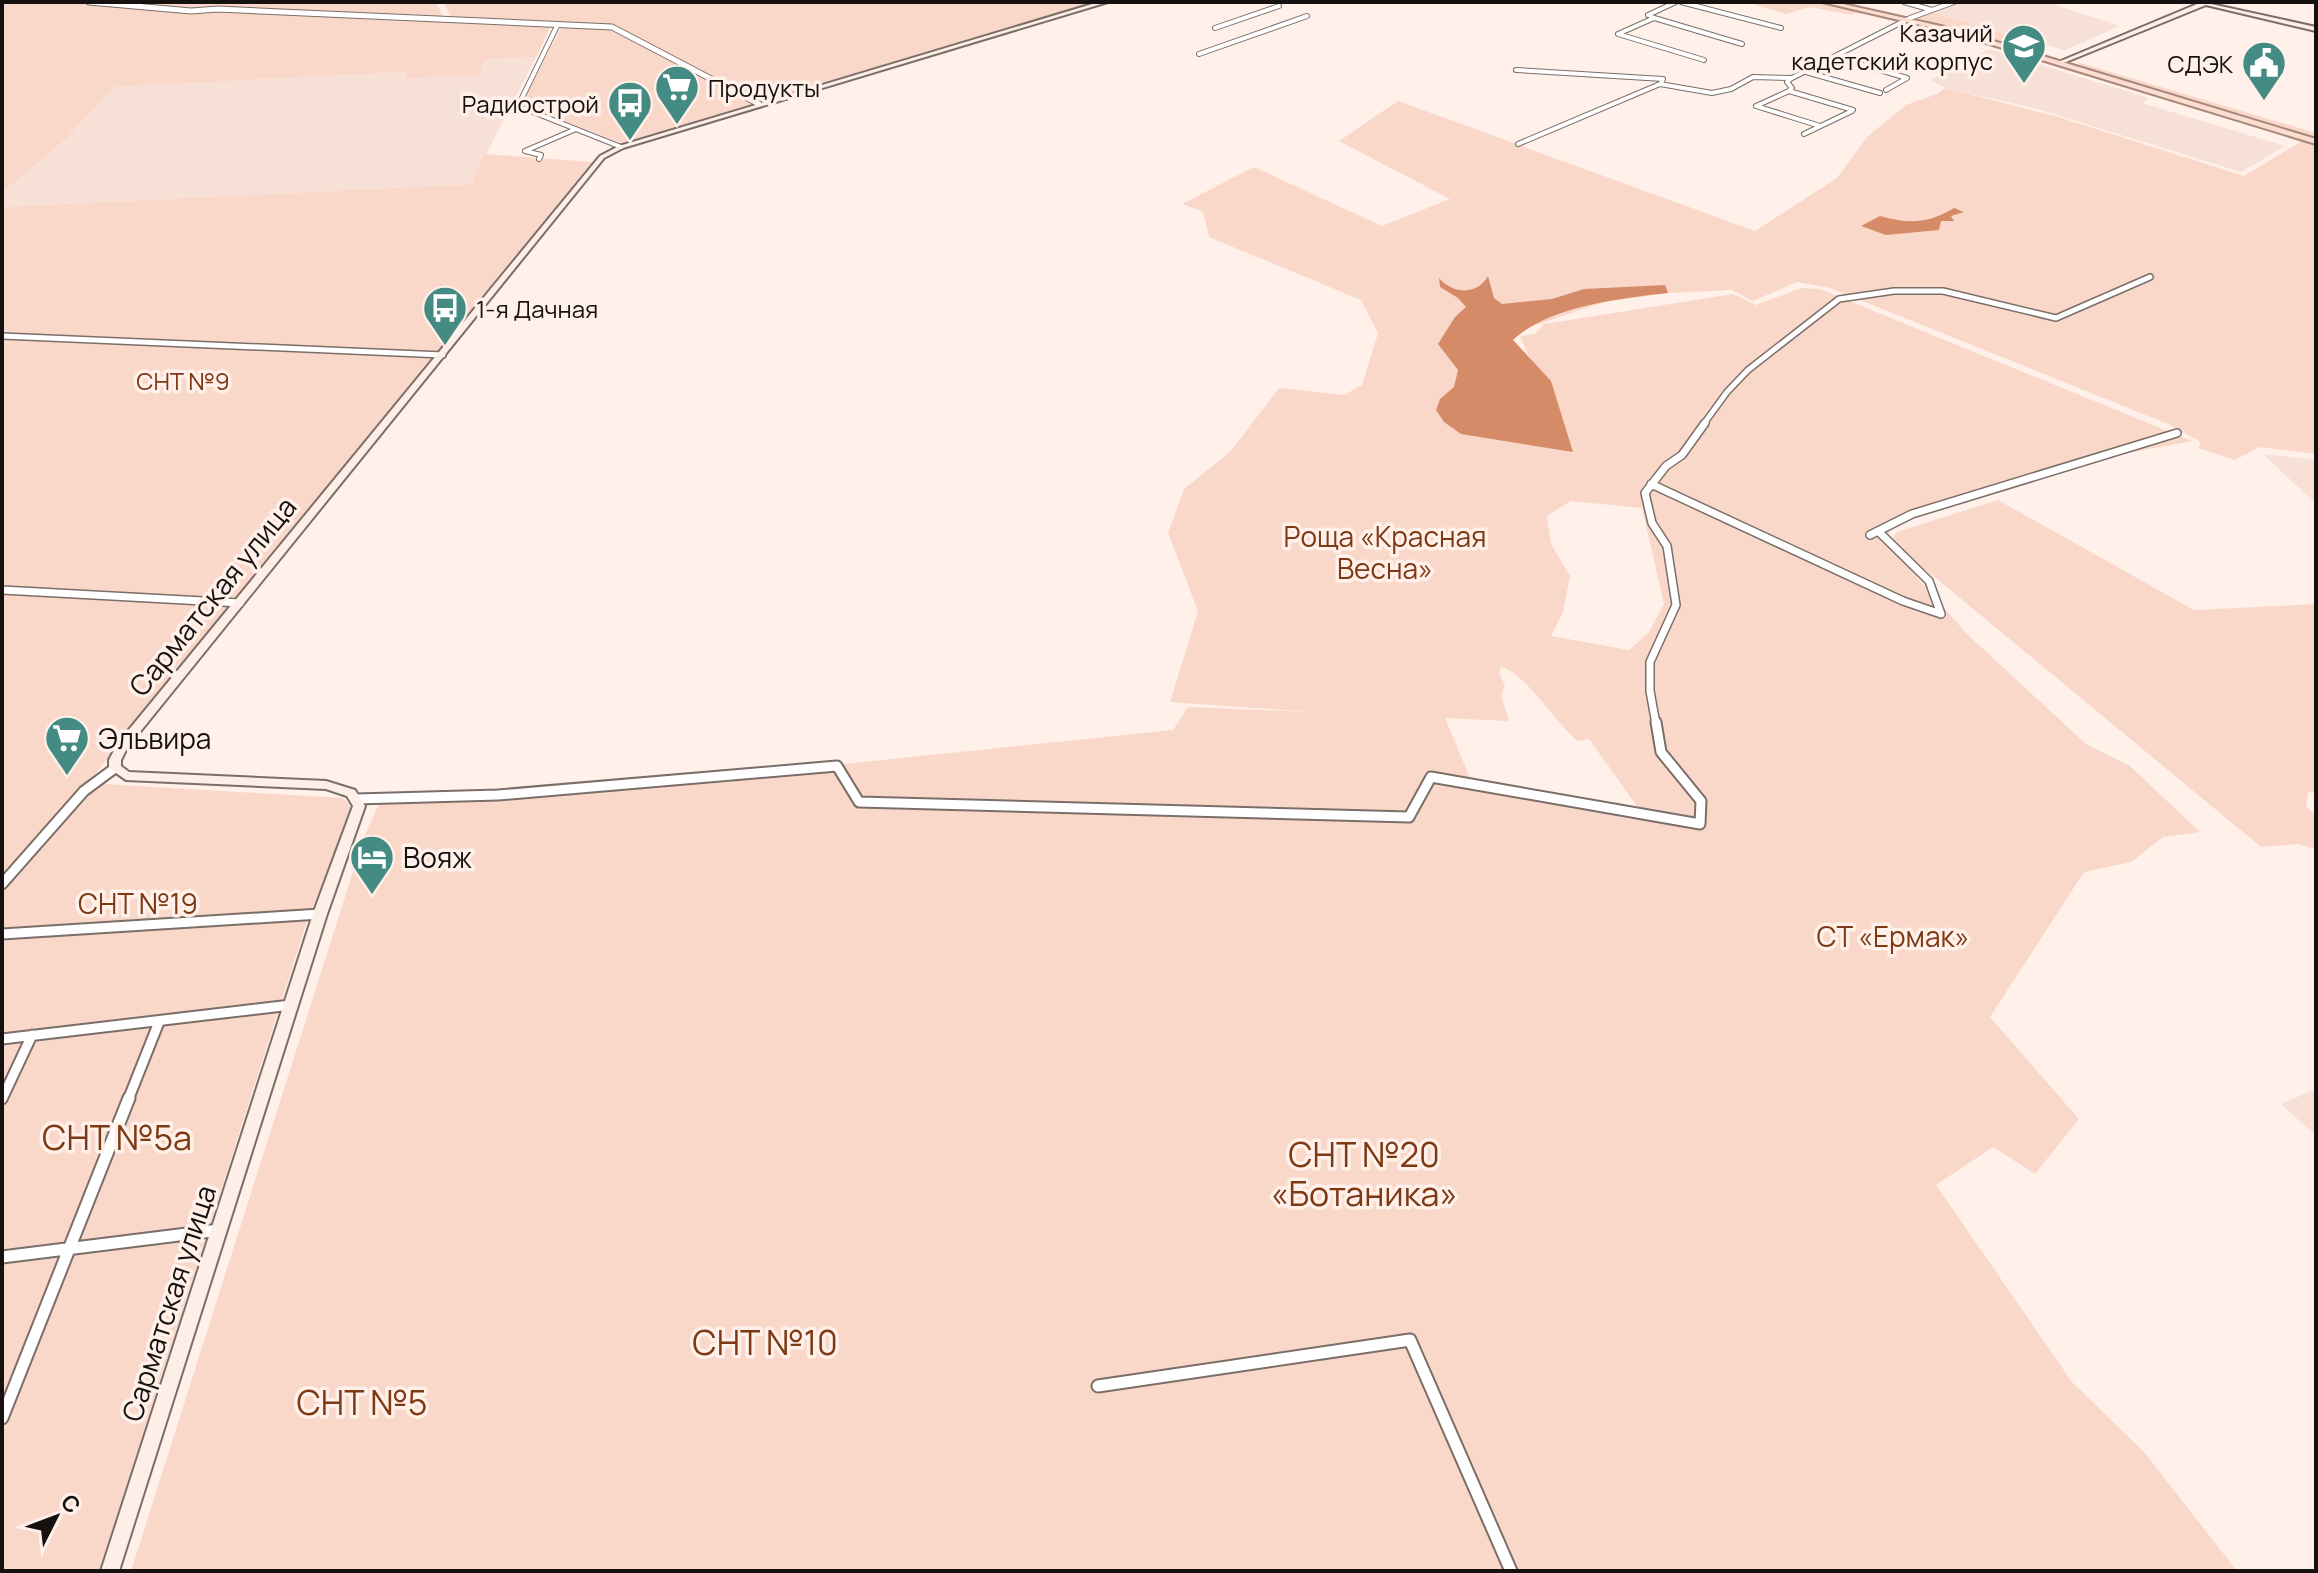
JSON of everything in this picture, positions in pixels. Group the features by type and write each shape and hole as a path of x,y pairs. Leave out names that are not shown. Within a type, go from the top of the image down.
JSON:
{"main road":[{"name":"Сарматская улица","path":"115,768 115,760 122,746 602,157 621,147 1105,2"},
{"path":"1825,2 1909,18"},
{"path":"1833,2 1909,18 2316,141"},
{"path":"2061,62 2206,3 2316,29"},
{"path":"115,768 126,776 136,778 326,785 343,789 356,799"},
{"name":"Сарматская улица","path":"110,1571 320,914 357,815 356,799"}],"street":[{"path":"89,2 191,11 218,9 612,27 759,104"},
{"path":"1742,44 1648,15 1678,2 1781,28"},
{"path":"1904,2 1933,10"},
{"path":"1789,91 1792,88 1787,82 1792,78 1909,18 1954,2"},
{"path":"1215,28 1279,6"},
{"path":"1199,54 1307,16"},
{"path":"1654,18 1618,34 1704,60"},
{"path":"558,24 518,106 621,147"},
{"path":"1835,56 1907,78 1886,90"},
{"path":"1516,70 1663,79 1660,84"},
{"path":"1805,71 1880,93"},
{"path":"1518,144 1660,84 1712,93 1731,89 1753,77 1792,78"},
{"path":"1804,134 1853,110 1789,91 1756,106 1820,126"},
{"path":"539,159 541,155 525,151 576,129"},
{"path":"356,799 498,795 837,766 859,802 1409,817 1431,777 1700,824 1701,801 1661,752 1650,691 1650,662 1676,605 1667,546 1652,523 1645,493 1651,484 1666,466 1682,455 1727,392 1748,370 1839,299 1894,291 1943,291 2056,318 2150,277"},
{"path":"2,336 443,355"},
{"path":"1870,535 1912,514 2177,433"},
{"path":"1651,484 1903,601 1941,614 1929,581 1878,531"},
{"path":"2,590 240,603"},
{"path":"2,884 84,791 115,768"},
{"path":"2,934 320,914"},
{"path":"2,1039 291,1005"},
{"path":"2,1418 159,1022"},
{"path":"2,1099 32,1035"},
{"path":"2,1257 219,1230"},
{"path":"1098,1386 1410,1340 1511,1571"}],"shaded area":[{"path":"1959,2 2047,2 2120,26 2065,50 1933,13"},
{"path":"1989,49 2149,98 2142,103 2285,146 2241,172 2037,109 1945,88 1930,80"},
{"name":"Радиострой","path":"536,57 471,184 2,207 2,193 66,139 114,87 408,72 405,77 485,59"},
{"path":"1954,208 1964,212 1951,216 1954,221 1941,221 1939,230 1886,235 1861,226 1880,216 1909,221 1927,220"},
{"path":"1488,276 1494,298 1502,304 1552,299 1584,289 1665,285 1668,293 1607,301 1545,319 1513,340 1551,381 1573,452 1461,434 1444,422 1436,410 1440,399 1454,387 1458,370 1438,344 1455,317 1466,307 1440,287 1439,278 1451,288 1465,290 1478,287"},
{"path":"2263,454 2316,460 2316,504"},
{"path":"2316,1089 2316,1136 2281,1104"}],"green space":[{"path":"2,2 436,2 444,18 552,24 536,57 485,59 479,75 405,78 407,72 114,87 66,139 2,193"},
{"path":"443,2 1095,2 621,143 527,106 526,95 563,24 452,18"},
{"path":"1745,2 1813,2 1877,15 1852,15 1810,7 1786,14"},
{"path":"1933,13 2022,38 2010,44 1917,18"},
{"path":"2077,62 2316,133 2316,138 2082,66"},
{"path":"1945,88 2055,116 2244,176 2302,141 2316,146 2316,454 2260,447 2235,460 2198,448 2201,442 2168,424 1830,288 1797,282 1753,301 1732,290 1668,293 1604,302 1524,329 1513,340 1530,359 1520,336 1535,334 1544,324 1733,294 1756,305 1801,288 1820,289 2192,441 2091,460 1895,519 1886,542 1967,634 2086,744 2130,766 2200,832 2163,837 2131,862 2084,872 1990,1017 2079,1119 2035,1174 1993,1147 1936,1185 2072,1382 2144,1452 2237,1571 131,1571 364,837 384,793 417,794 843,764 1173,730 1188,707 1311,712 1170,702 1198,611 1168,533 1184,489 1231,451 1279,388 1344,395 1362,385 1378,333 1361,300 1209,237 1203,212 1182,204 1254,167 1382,226 1450,199 1339,141 1398,101 1755,231 1837,178 1867,137 1906,105","holes":["1571,501 1642,508 1664,604 1649,632 1629,650 1551,636 1563,612 1570,576 1551,544 1547,516","1501,667 1520,678 1578,741 1589,739 1644,816 1476,792 1445,718 1509,721 1501,696 1505,685 1499,673"]},
{"path":"485,154 592,162 88,783 343,798 354,811 310,912 99,1571 2,1571 2,207 471,184"},
{"path":"1998,500 2194,610 2316,604 2316,793 2308,792 2306,806 2316,816 2316,849 2297,844 2261,847 1891,541 1897,532"}],"place":[{"name":"Казачий кадетский корпус","path":"2024,85"},
{"name":"СДЭК","path":"2264,102"},
{"name":"Продукты","path":"677,126"},
{"name":"Радиострой","path":"630,142"},
{"name":"1-я Дачная","path":"445,347"},
{"name":"Эльвира","path":"67,777"},
{"name":"Вояж","path":"372,896"}],"park label":[{"name":"СНТ №9","path":"183,380"},
{"name":"Роща «Красная Весна»","path":"1385,552"},
{"name":"СНТ №19","path":"138,903"},
{"name":"СТ «Ермак»","path":"1893,936"},
{"name":"СНТ №5а","path":"117,1137"},
{"name":"СНТ №20 «Ботаника»","path":"1364,1174"},
{"name":"СНТ №10","path":"765,1342"},
{"name":"СНТ №5","path":"362,1402"}]}
